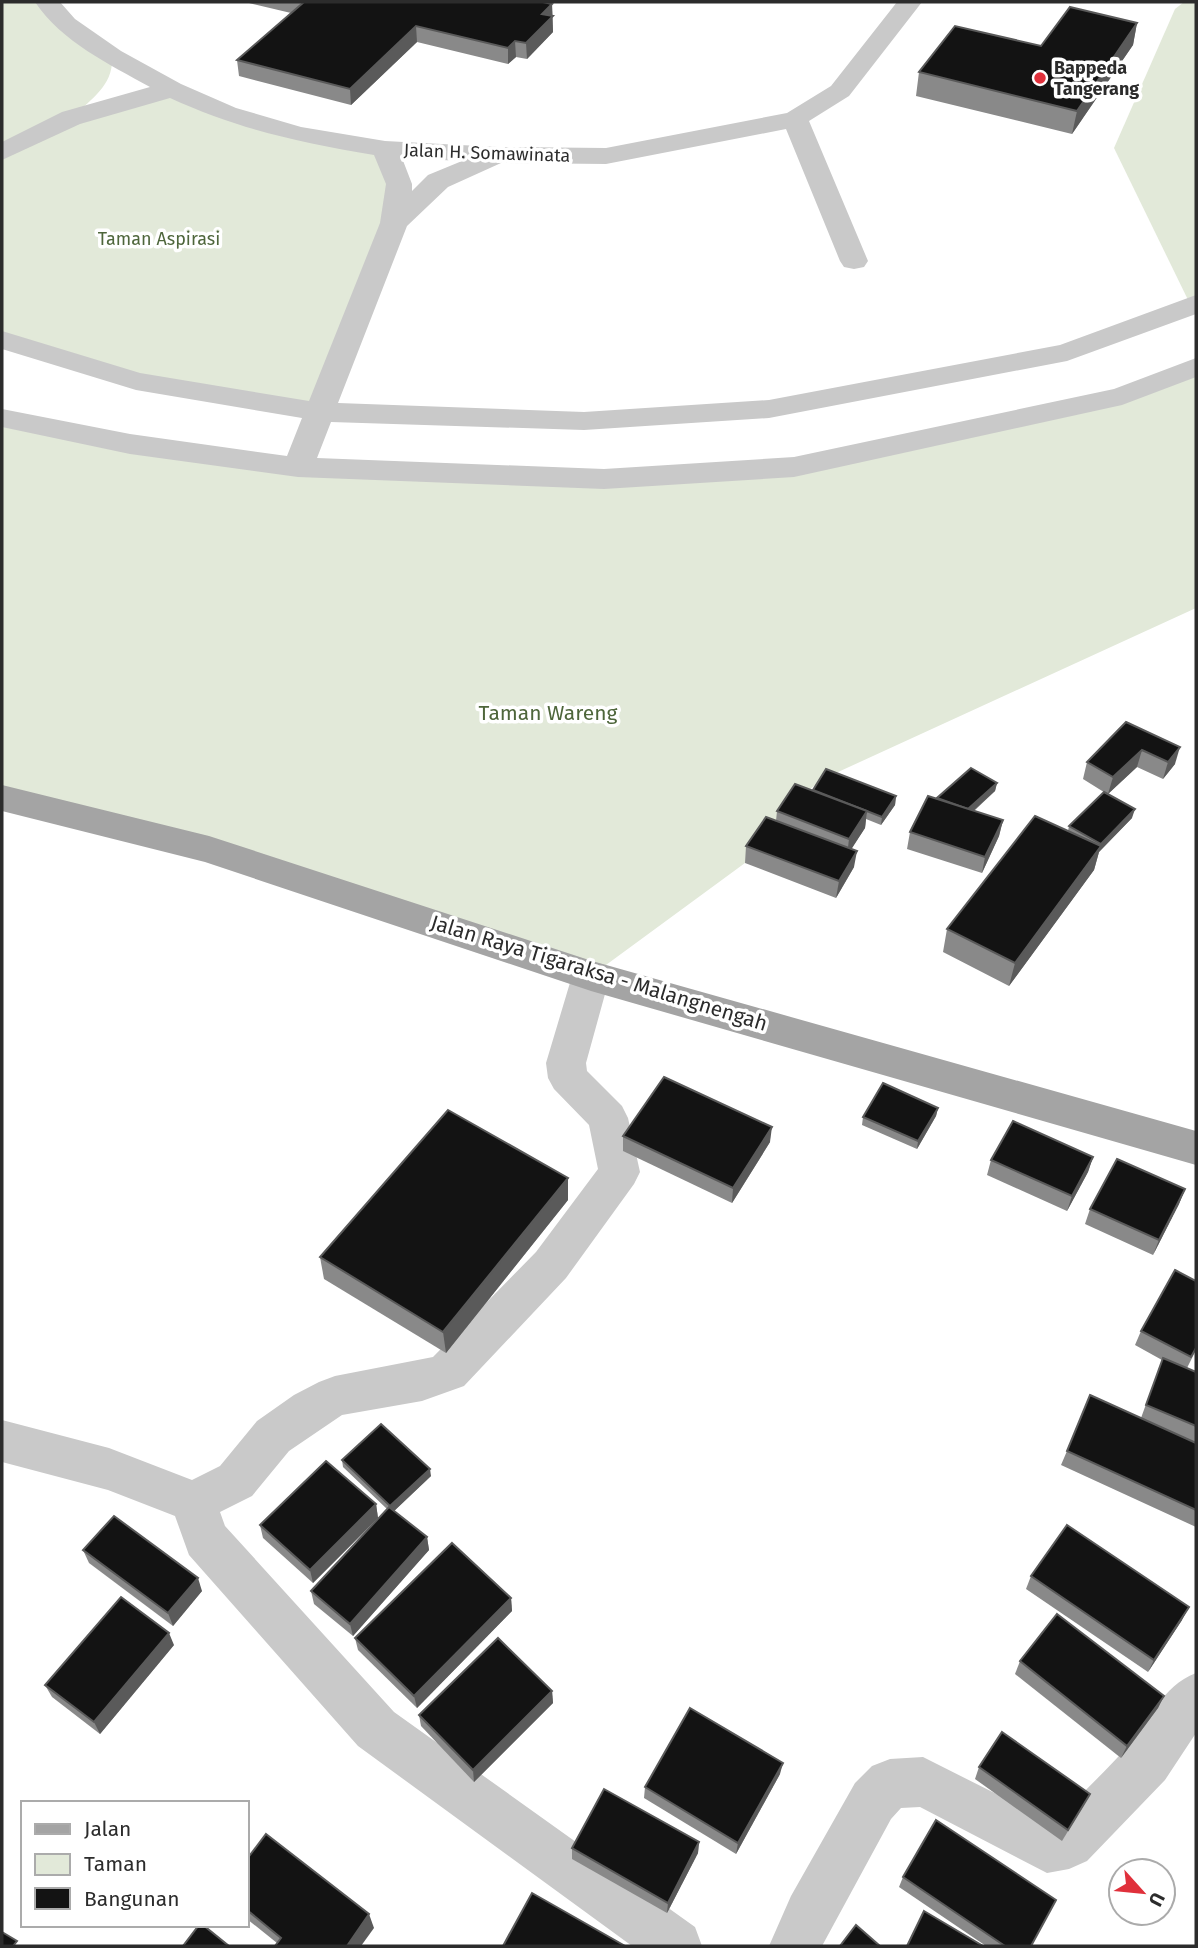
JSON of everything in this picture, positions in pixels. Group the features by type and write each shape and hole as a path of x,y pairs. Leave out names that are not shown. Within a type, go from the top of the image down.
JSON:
{"main road":[{"name":"Jalan Raya Tigaraksa - Malangnengah","path":"2,798 209,850 591,976 1196,1148"}],"street":[{"name":"Jalan H. Somawinata","path":"47,2 66,24 112,56 172,89 227,114 298,134 385,149 498,155 606,156 795,119 840,91 910,2"},
{"path":"71,118 99,92 113,71 112,56"},
{"path":"2,152 71,118 172,89"},
{"path":"795,119 853,261"},
{"path":"298,467 394,223 399,184 385,149"},
{"path":"394,223 438,181 498,155"},
{"path":"2,340 136,381 321,412 584,421 769,409 1067,352 1196,304"},
{"path":"2,418 130,444 298,467 604,479 794,467 1122,396 1196,367"},
{"path":"2,1441 109,1469 194,1502 236,1481 273,1436 310,1409 335,1396 422,1381 448,1372 551,1265 619,1172 608,1118 568,1078 566,1063 591,976"},
{"path":"194,1502 206,1539 376,1729 676,1946"},
{"path":"795,1946 808,1914 873,1801 890,1784 923,1782 1047,1847 1069,1843 1147,1762 1169,1727 1196,1697"}],"green space":[{"name":"Taman Aspirasi","path":"2,2 47,2 66,24 112,56 110,75 106,83 73,116 172,89 222,112 385,149 399,184 321,412 136,381 2,340"},
{"path":"1184,2 1196,2 1196,304 1191,306 1114,148 1175,9"},
{"name":"Taman Wareng","path":"1196,367 1196,608 825,778 794,801 775,828 764,834 745,863 591,976 209,850 2,798 2,418 126,443 298,467 604,479 794,467 1122,396"}],"building":[{"path":"304,2 543,2 552,4 542,14 553,16 526,43 515,41 508,48 416,26 350,89 237,60"},
{"path":"1070,7 1137,23 1077,111 919,72 955,26 1041,46"},
{"path":"1126,722 1180,747 1168,762 1142,750 1113,777 1087,762"},
{"path":"971,768 997,783 968,809 937,798"},
{"path":"826,769 896,796 882,817 813,790"},
{"path":"795,784 867,811 849,839 777,811"},
{"path":"1104,792 1135,809 1101,844 1069,826"},
{"path":"928,796 1003,820 985,857 910,832"},
{"path":"1035,816 1101,846 1015,963 947,929"},
{"path":"766,817 857,851 839,881 746,846"},
{"path":"664,1077 772,1127 733,1188 623,1136"},
{"path":"883,1083 938,1108 918,1141 863,1117"},
{"path":"448,1110 568,1178 443,1332 320,1257"},
{"path":"1013,1121 1093,1157 1072,1196 991,1160"},
{"path":"1117,1159 1185,1189 1159,1240 1090,1209"},
{"path":"1175,1270 1196,1281 1196,1348 1191,1357 1141,1331"},
{"path":"1163,1358 1196,1372 1196,1426 1146,1405"},
{"path":"1090,1395 1196,1443 1196,1510 1067,1451"},
{"path":"381,1424 430,1469 390,1506 342,1460"},
{"path":"326,1461 376,1504 310,1570 260,1525"},
{"path":"389,1507 427,1537 350,1624 311,1591"},
{"path":"114,1516 198,1578 168,1613 83,1550"},
{"path":"1067,1525 1189,1607 1154,1660 1031,1576"},
{"path":"452,1543 511,1598 414,1696 355,1638"},
{"path":"121,1597 169,1633 94,1722 45,1685"},
{"path":"1057,1614 1164,1696 1127,1746 1020,1661"},
{"path":"498,1638 552,1691 473,1770 419,1715"},
{"path":"690,1708 783,1763 738,1843 645,1787"},
{"path":"1002,1732 1090,1794 1068,1830 979,1767"},
{"path":"604,1789 699,1842 668,1903 572,1848"},
{"path":"936,1820 1056,1900 1031,1946 1005,1946 903,1877"},
{"path":"266,1834 369,1914 347,1946 275,1946 281,1938 248,1911 248,1858"},
{"path":"532,1893 625,1946 503,1946"},
{"path":"924,1911 983,1946 907,1946"},
{"path":"856,1925 880,1946 840,1946"},
{"path":"197,1927 205,1927 229,1946 183,1946"},
{"path":"2,1932 17,1941 13,1946 2,1946"}],"place":[{"name":"Bappeda Tangerang","path":"1040,78"}]}
